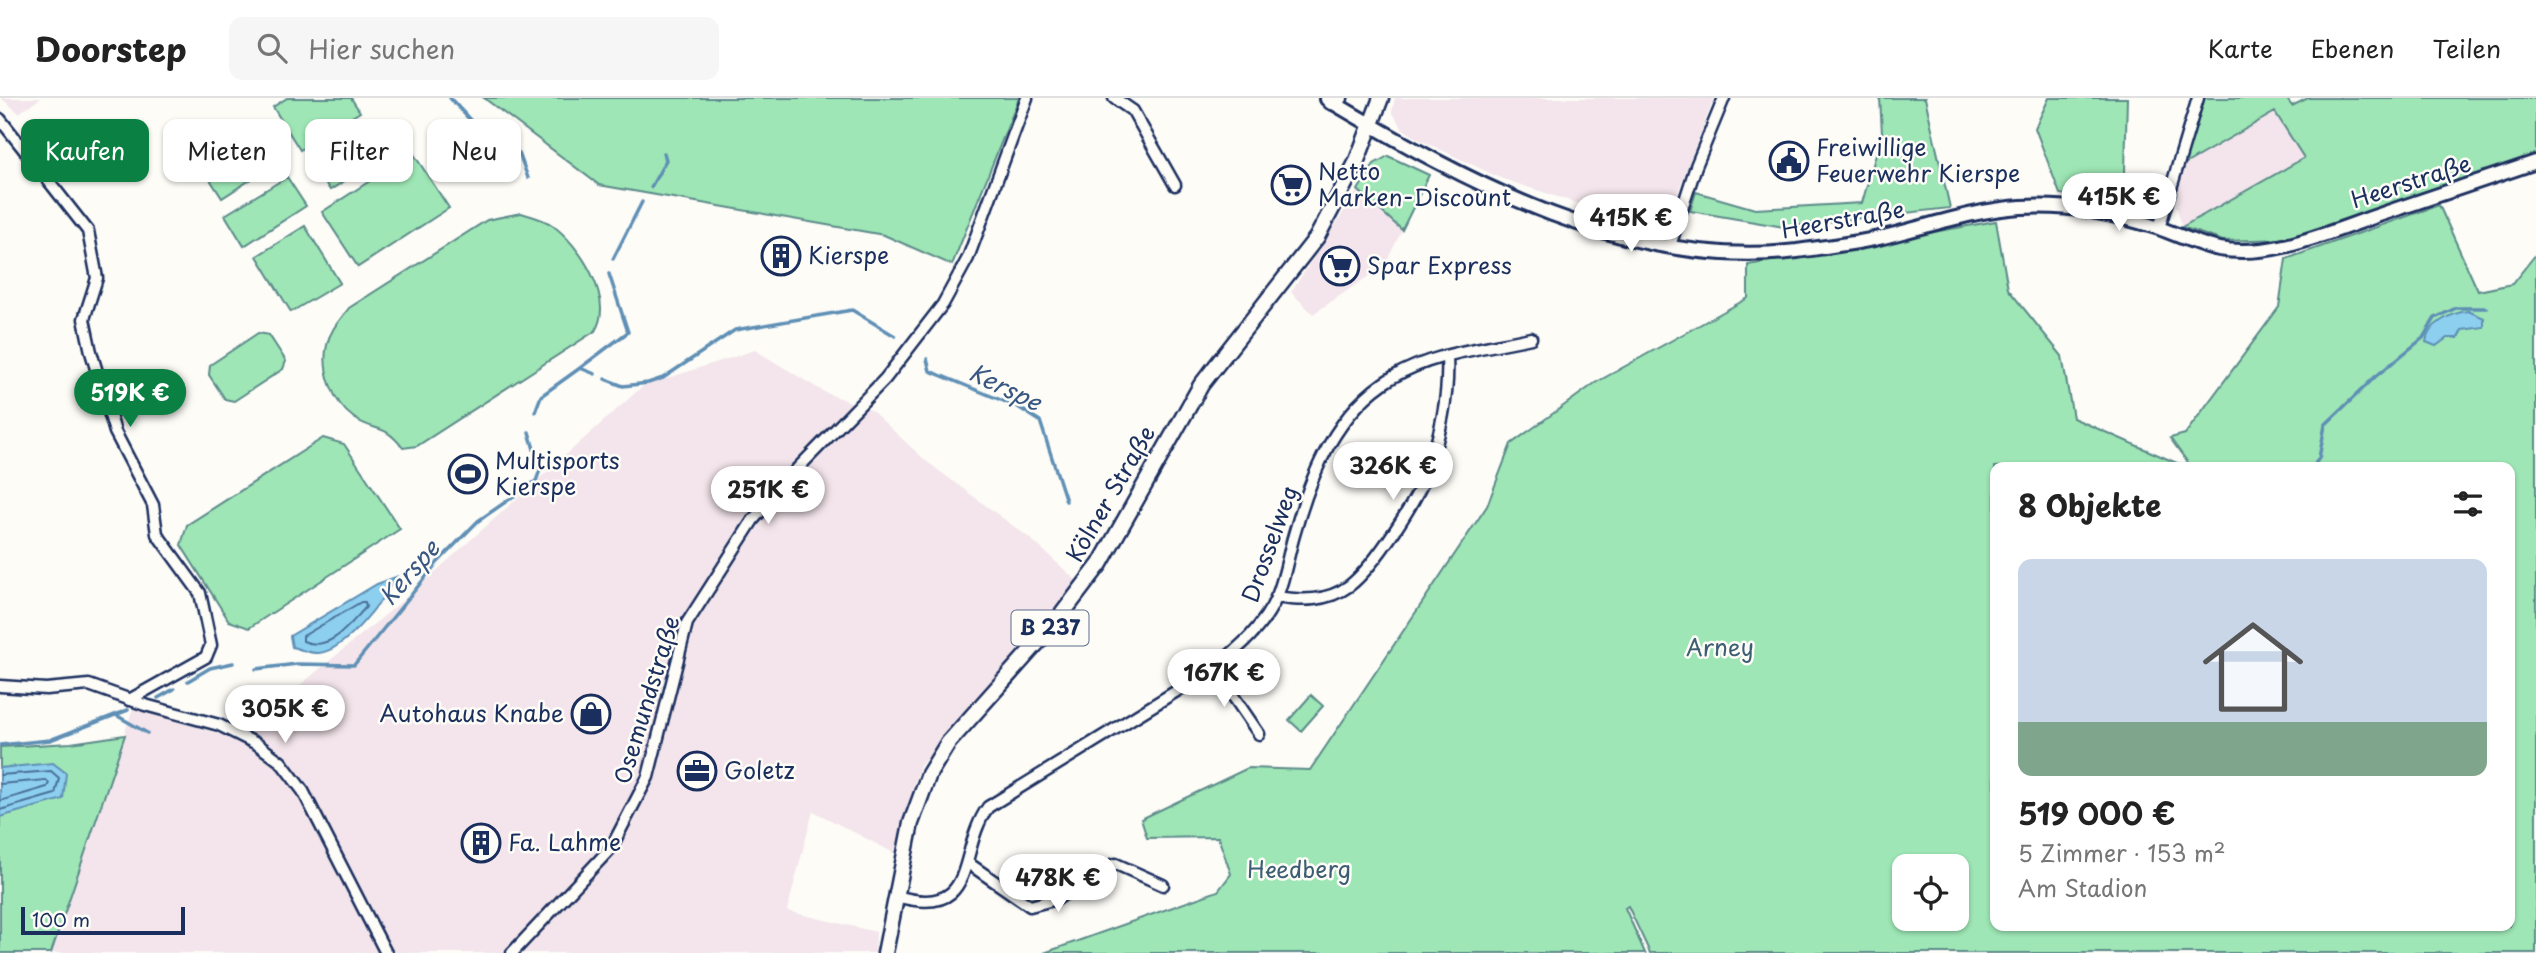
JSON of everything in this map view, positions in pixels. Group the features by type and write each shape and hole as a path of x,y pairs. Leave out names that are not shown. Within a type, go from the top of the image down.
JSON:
{"main road":[{"name":"Kölner Straße","path":"885,953 911,823 929,774 948,743 1056,622 1100,565 1201,385 1317,237 1337,205 1381,98"},
{"name":"Heerstraße","path":"1332,99 1370,125 1452,171 1518,201 1599,229 1670,246 1758,255 1876,238 1975,214 2020,207 2087,209 2160,228 2218,249 2255,251 2322,234 2536,162"}],"street":[{"name":"Osemundstraße","path":"512,953 611,848 620,835 648,778 687,624 740,538 798,468 886,379 955,283 968,258 1027,98"},
{"path":"1114,98 1133,111 1175,185"},
{"path":"1670,246 1696,166 1724,98"},
{"path":"2160,228 2198,98"},
{"path":"0,119 88,231 97,278 84,319 115,432 153,505 157,534 200,593 211,645 206,657 129,700"},
{"name":"Drosselweg","path":"896,896 927,903 944,899 958,888 980,819 988,807 1214,668 1246,642 1276,597 1297,523 1325,448 1361,400 1394,376 1447,356 1531,338"},
{"path":"1276,597 1300,601 1321,599 1349,586 1384,547 1429,468 1448,386 1447,356"},
{"path":"1214,668 1259,734"},
{"path":"0,687 46,689 89,685 129,700 232,730 275,757 308,800 386,953"},
{"path":"968,863 1030,906 1057,899 1100,869 1116,864 1163,884"}],"shaded area":[{"path":"1,98 41,98 19,113"},
{"path":"1395,98 1714,98 1667,220 1646,226 1500,178 1418,139 1402,128 1392,112"},
{"path":"2275,112 2304,158 2182,227 2176,205 2183,165"},
{"path":"1358,190 1402,230 1385,265 1313,314 1291,292"},
{"path":"755,350 824,392 871,410 926,461 1032,540 1079,583 920,766 894,853 813,811 787,911 876,932 875,953 51,953 133,708 239,740 248,728 407,597 643,386"}],"green space":[{"path":"287,98 351,98 360,112 349,119 305,119 305,147 300,150 291,136 291,119 281,119 273,107"},
{"path":"484,98 1019,98 952,265 884,235 599,185 521,126 521,119 512,119"},
{"path":"1880,98 1925,98 1950,208 1784,227 1690,211 1696,192 1755,209 1862,203 1882,133"},
{"path":"2049,98 2127,98 2124,207 2060,194 2035,128"},
{"path":"2202,98 2286,98 2292,106 2308,98 2536,98 2536,156 2284,239 2223,241 2182,227 2304,158 2275,112 2183,165"},
{"path":"413,153 427,174 427,182 432,182 449,208 358,267 322,212 368,182 413,182"},
{"path":"1388,156 1429,175 1402,230 1358,190 1374,164"},
{"path":"212,182 247,182 222,198"},
{"path":"279,182 290,182 306,206 244,246 225,215"},
{"path":"325,182 343,182 330,190"},
{"name":"Arney","path":"2439,205 2478,291 2512,284 2536,254 2536,953 1650,953 1628,906 1625,908 1645,953 1044,953 1218,891 1231,874 1218,837 1147,838 1141,819 1248,768 1310,770 1487,506 1511,444 1595,383 1748,298 1748,265 1996,221 2008,289 2062,356 2073,418 2174,462 1990,462 1990,931 2515,931 2515,462 2187,462 2170,438 2185,434 2279,307 2286,259"},
{"path":"521,213 552,225 583,258 597,288 601,304 595,331 417,446 403,448 390,434 354,418 335,395 326,365 330,335 349,308 487,220"},
{"path":"305,226 340,283 291,312 257,256"},
{"path":"258,333 269,335 286,361 283,369 234,401 225,399 209,375 210,365"},
{"path":"323,438 344,444 400,529 249,628 229,621 181,545 187,525"},
{"path":"1311,695 1323,706 1301,731 1289,720"},
{"path":"125,735 51,953 0,953 0,747 71,743"}],"water":[{"path":"2468,311 2484,318 2484,327 2462,330 2458,338 2447,338 2436,346 2426,342 2431,330 2441,320"},
{"path":"396,577 363,622 341,643 319,653 292,647 290,636 377,584"},
{"path":"53,763 66,773 63,799 0,817 0,768"}],"waterway":[{"path":"450,98 471,121 519,153 528,178"},
{"path":"651,187 666,160 664,153"},
{"path":"613,259 642,202"},
{"path":"580,368 628,332 609,274"},
{"path":"2316,462 2325,425 2375,377 2423,338 2435,318 2456,308 2486,308"},
{"name":"Kerspe","path":"605,379 623,386 648,383 663,378 735,330 852,310 895,336"},
{"name":"Kerspe","path":"927,359 930,371 1018,407 1040,421 1066,501"},
{"name":"Kerspe","path":"535,412 541,396 580,368 595,374"},
{"name":"Kerspe","path":"256,669 297,664 354,665 437,563 478,521 536,481 540,470 529,432"},
{"name":"Kerspe","path":"188,681 210,668 233,663"},
{"name":"Kerspe","path":"158,698 174,689"},
{"name":"Kerspe","path":"0,745 50,740 128,710"},
{"path":"116,715 147,733"}],"place":[{"name":"Freiwillige Feuerwehr Kierspe","path":"1789,161"},
{"name":"Netto Marken-Discount","path":"1291,185"},
{"name":"Kierspe","path":"781,256"},
{"name":"Spar Express","path":"1340,266"},
{"name":"Multisports Kierspe","path":"468,474"},
{"name":"Autohaus Knabe","path":"591,714"},
{"name":"Goletz","path":"697,771"},
{"name":"Fa. Lahme","path":"481,843"}],"park label":[{"name":"Heedberg","path":"1299,870"}]}
